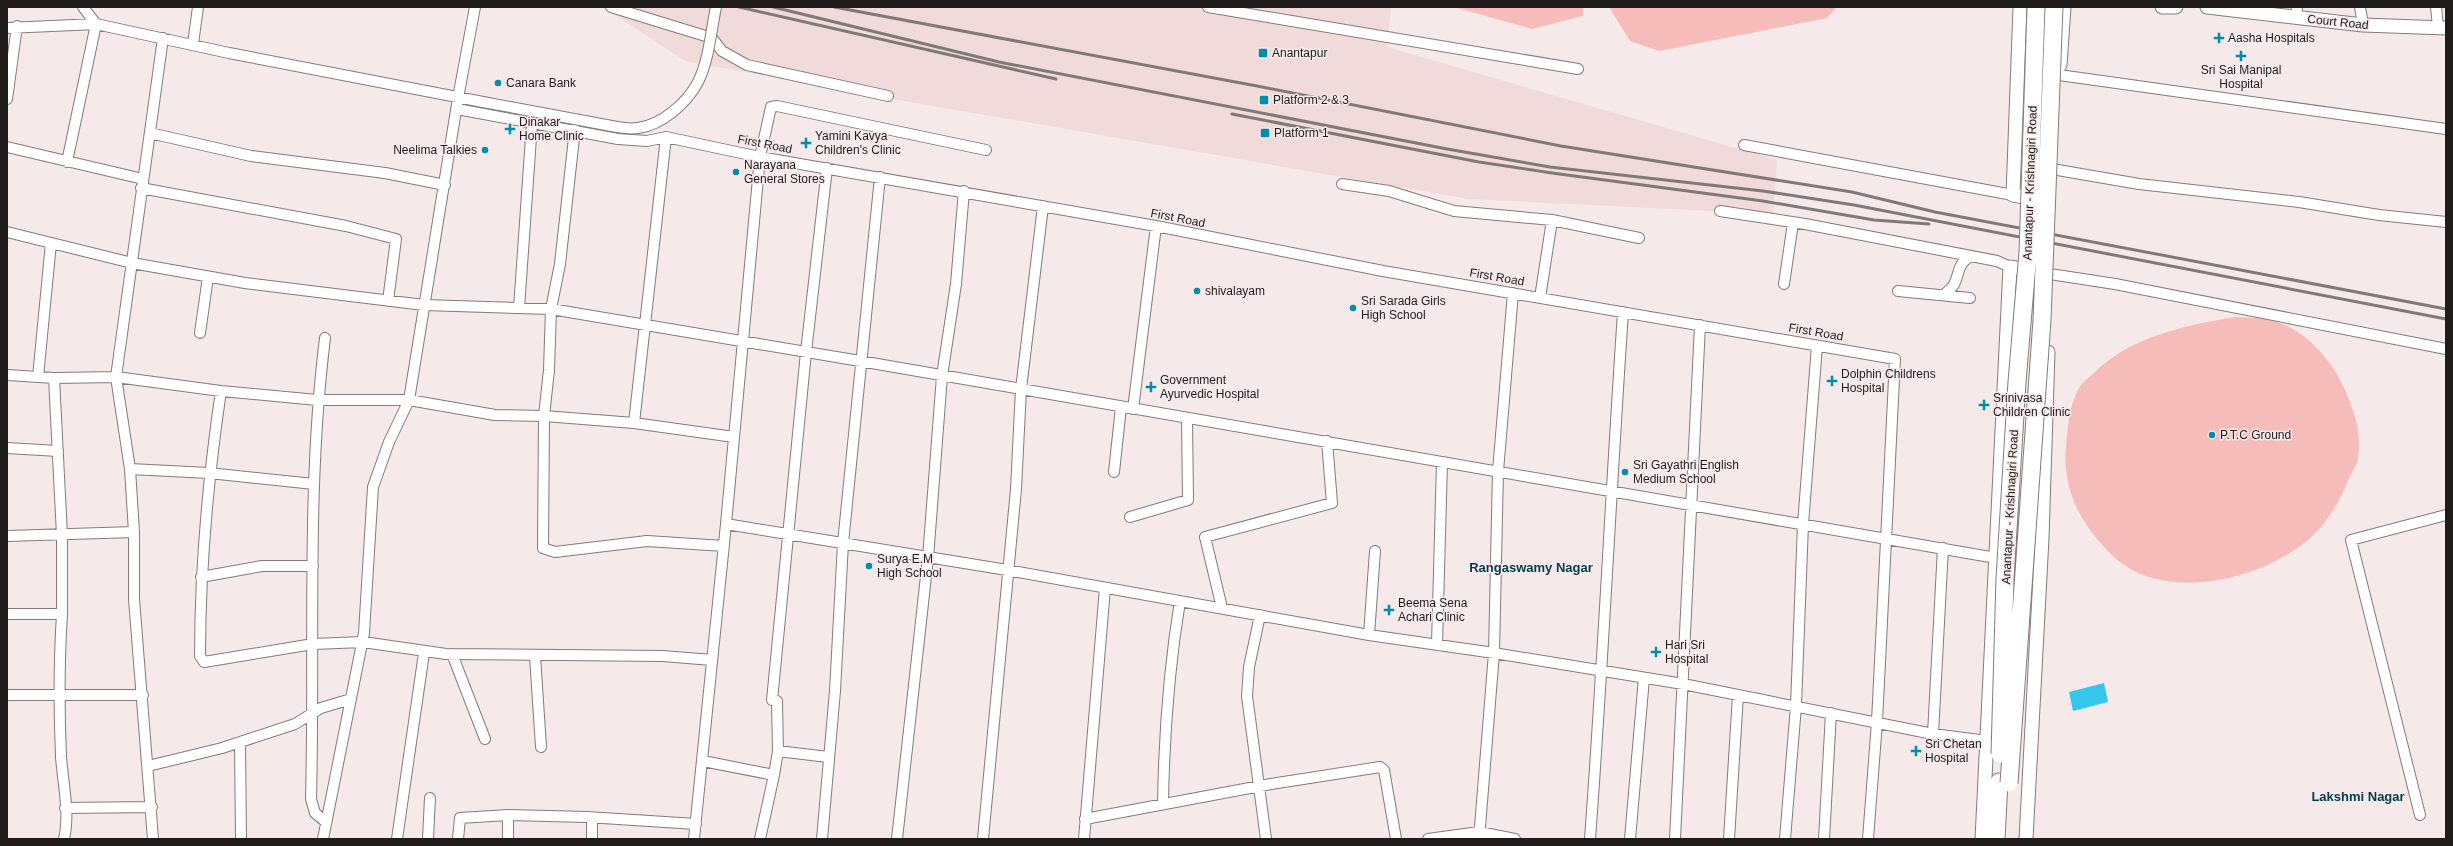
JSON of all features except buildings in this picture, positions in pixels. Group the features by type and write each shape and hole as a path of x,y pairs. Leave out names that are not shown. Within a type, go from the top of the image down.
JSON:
{"highway":[{"name":"Anantapur - Krishnagiri Road","path":"2007,839 2004,783 2005,578 2017,382 2028,252 2036,7"},
{"path":"2004,783 2042,320 2054,7"},
{"name":"Anantapur - Krishnagiri Road","path":"1996,839 2004,783"}],"street":[{"path":"67,162 96,24 83,7"},
{"path":"193,44 198,7"},
{"path":"323,839 363,642 373,487 389,442 409,400 458,98 475,7"},
{"path":"611,7 712,38 722,52 747,65 888,96"},
{"path":"7,99 12,27 96,24 458,98 616,127 638,128 654,124 671,114 688,96 698,82 707,55 716,7"},
{"path":"1208,7 1222,8 1578,69"},
{"path":"2012,195 2020,7"},
{"path":"1744,145 2048,201 2052,169 2064,7"},
{"path":"2162,7 2176,7"},
{"name":"Court Road","path":"2213,7 2297,12 2363,25 2442,28"},
{"path":"2360,7 2363,25"},
{"path":"2436,7 2442,28"},
{"path":"153,839 152,807 134,599 134,532 130,469 116,377 163,38"},
{"path":"2059,75 2446,129"},
{"path":"694,839 724,546 760,157 770,110 774,106 986,150"},
{"name":"First Road","path":"457,109 640,141 666,137 760,157 964,191 1156,226 1383,271 1895,359 1887,538"},
{"path":"519,308 532,123"},
{"path":"575,130 560,264 551,310 549,370 544,416 543,548 555,552 648,541 724,546"},
{"path":"150,133 251,156 384,173 445,185"},
{"path":"634,423 666,137"},
{"path":"7,147 142,183 346,226 396,239 388,301"},
{"path":"760,839 778,751 775,701 788,532 806,352 827,168"},
{"path":"2052,169 2139,184 2299,202 2379,215 2446,222"},
{"path":"822,839 835,691 843,543 860,361 880,177"},
{"path":"1342,184 1389,191 1436,207 1454,211 1552,220 1639,238"},
{"path":"897,839 928,558 942,376 956,284 964,191"},
{"path":"983,839 1007,570 1016,489 1021,390 1043,206"},
{"path":"1720,211 1971,256 2050,274 2115,284 2446,349"},
{"path":"1540,298 1552,220"},
{"path":"1784,284 1794,224"},
{"path":"1133,409 1156,226"},
{"path":"7,232 132,263 208,276 424,305 551,310 1327,441 1996,558"},
{"path":"38,377 51,243"},
{"path":"1942,295 1953,288 1961,264 1971,256"},
{"path":"1982,839 2010,266"},
{"path":"2026,839 2042,538 2050,274"},
{"path":"200,333 208,276"},
{"path":"1898,291 1970,298"},
{"path":"1479,836 1494,653 1498,472 1513,293"},
{"path":"1590,839 1602,671 1611,491 1623,312"},
{"path":"1675,839 1693,505 1700,325"},
{"path":"325,338 317,400 314,484 312,566 313,712 311,799 315,813 326,822"},
{"path":"1785,839 1796,706 1803,524 1817,346"},
{"path":"7,375 54,378 116,377 221,391 317,400 409,400 495,415 544,416 634,423 734,437"},
{"path":"54,378 62,535 60,695 67,827 64,839"},
{"path":"221,391 209,473 201,577 200,656 204,662 313,644 363,642 424,652 452,654 536,656 663,656 712,660"},
{"path":"1114,472 1121,407"},
{"path":"1130,517 1188,500 1187,418"},
{"path":"1222,608 1205,537 1332,503 1327,441"},
{"path":"7,448 58,451"},
{"path":"1437,645 1442,462"},
{"path":"130,469 209,473 314,484"},
{"path":"2420,815 2351,540 2446,515"},
{"path":"726,524 788,532 928,558 1007,570 1369,636 1494,653 1684,684 1933,734 1987,741"},
{"path":"7,536 134,532"},
{"path":"1868,839 1877,722 1887,538"},
{"path":"1933,734 1943,548"},
{"path":"1369,636 1375,551"},
{"path":"201,577 262,566 312,566"},
{"path":"1084,839 1105,588"},
{"path":"1163,804 1164,749 1170,680 1180,601"},
{"path":"7,614 62,614"},
{"path":"1260,615 1249,667 1247,696 1266,839"},
{"path":"397,839 424,652"},
{"path":"452,654 485,739"},
{"path":"536,656 541,748"},
{"path":"1630,839 1644,678"},
{"path":"7,695 143,695"},
{"path":"1729,839 1738,695"},
{"path":"148,766 240,742 295,724 313,712 351,699"},
{"path":"1824,839 1831,713"},
{"path":"240,742 241,839"},
{"path":"778,751 828,758"},
{"path":"703,761 774,775"},
{"path":"1086,819 1258,786 1383,767 1396,839"},
{"path":"428,839 430,798"},
{"path":"65,808 152,807"},
{"path":"458,839 460,818 508,816 592,818 696,824"},
{"path":"508,816 508,839"},
{"path":"592,818 592,839"},
{"path":"1428,839 1479,836 1515,839"}],"shaded area":[{"path":"603,7 1391,7 1387,47 1777,160 1773,214 1469,199 899,100 685,61"},
{"path":"1454,7 1583,7 1583,16 1532,29"},
{"path":"1609,7 1837,7 1827,18 1659,51 1630,41"},
{"name":"P.T.C Ground","path":"2234,317 2261,318 2281,323 2301,334 2326,359 2339,378 2348,396 2355,416 2359,437 2356,466 2332,512 2321,527 2308,540 2288,554 2264,567 2238,576 2210,581 2183,583 2157,579 2133,570 2112,555 2091,532 2076,506 2067,477 2066,462 2068,424 2073,403 2078,390 2085,381 2108,361 2124,350 2159,335 2178,329"}],"water":[{"path":"2104,683 2108,702 2073,711 2069,692"}],"railway":[{"path":"739,7 1056,79"},
{"path":"773,7 999,62 1447,149 1550,167 1763,191 1854,205 2446,319"},
{"path":"834,7 1257,86 1561,146 1852,192 1935,212 2446,309"},
{"path":"1232,114 1479,162 1763,201 1874,220 1929,224"}],"place":[{"name":"Aasha Hospitals","path":"2219,38"},
{"name":"Anantapur","path":"1263,53"},
{"name":"Sri Sai Manipal Hospital","path":"2241,56"},
{"name":"Canara Bank","path":"498,83"},
{"name":"Platform 2 & 3","path":"1264,100"},
{"name":"Dinakar Home Clinic","path":"510,129"},
{"name":"Platform 1","path":"1265,133"},
{"name":"Yamini Kavya Children's Clinic","path":"806,143"},
{"name":"Neelima Talkies","path":"485,150"},
{"name":"Narayana General Stores","path":"736,172"},
{"name":"shivalayam","path":"1197,291"},
{"name":"Sri Sarada Girls High School","path":"1353,308"},
{"name":"Dolphin Childrens Hospital","path":"1832,381"},
{"name":"Government Ayurvedic Hospital","path":"1151,387"},
{"name":"Srinivasa Children Clinic","path":"1984,405"},
{"name":"P.T.C Ground","path":"2212,435"},
{"name":"Sri Gayathri English Medium School","path":"1625,472"},
{"name":"Surya E.M High School","path":"869,566"},
{"name":"Beema Sena Achari Clinic","path":"1389,610"},
{"name":"Hari Sri Hospital","path":"1656,652"},
{"name":"Sri Chetan Hospital","path":"1916,751"}],"district":[{"name":"Rangaswamy Nagar","path":"1531,567"},
{"name":"Lakshmi Nagar","path":"2358,796"}]}
